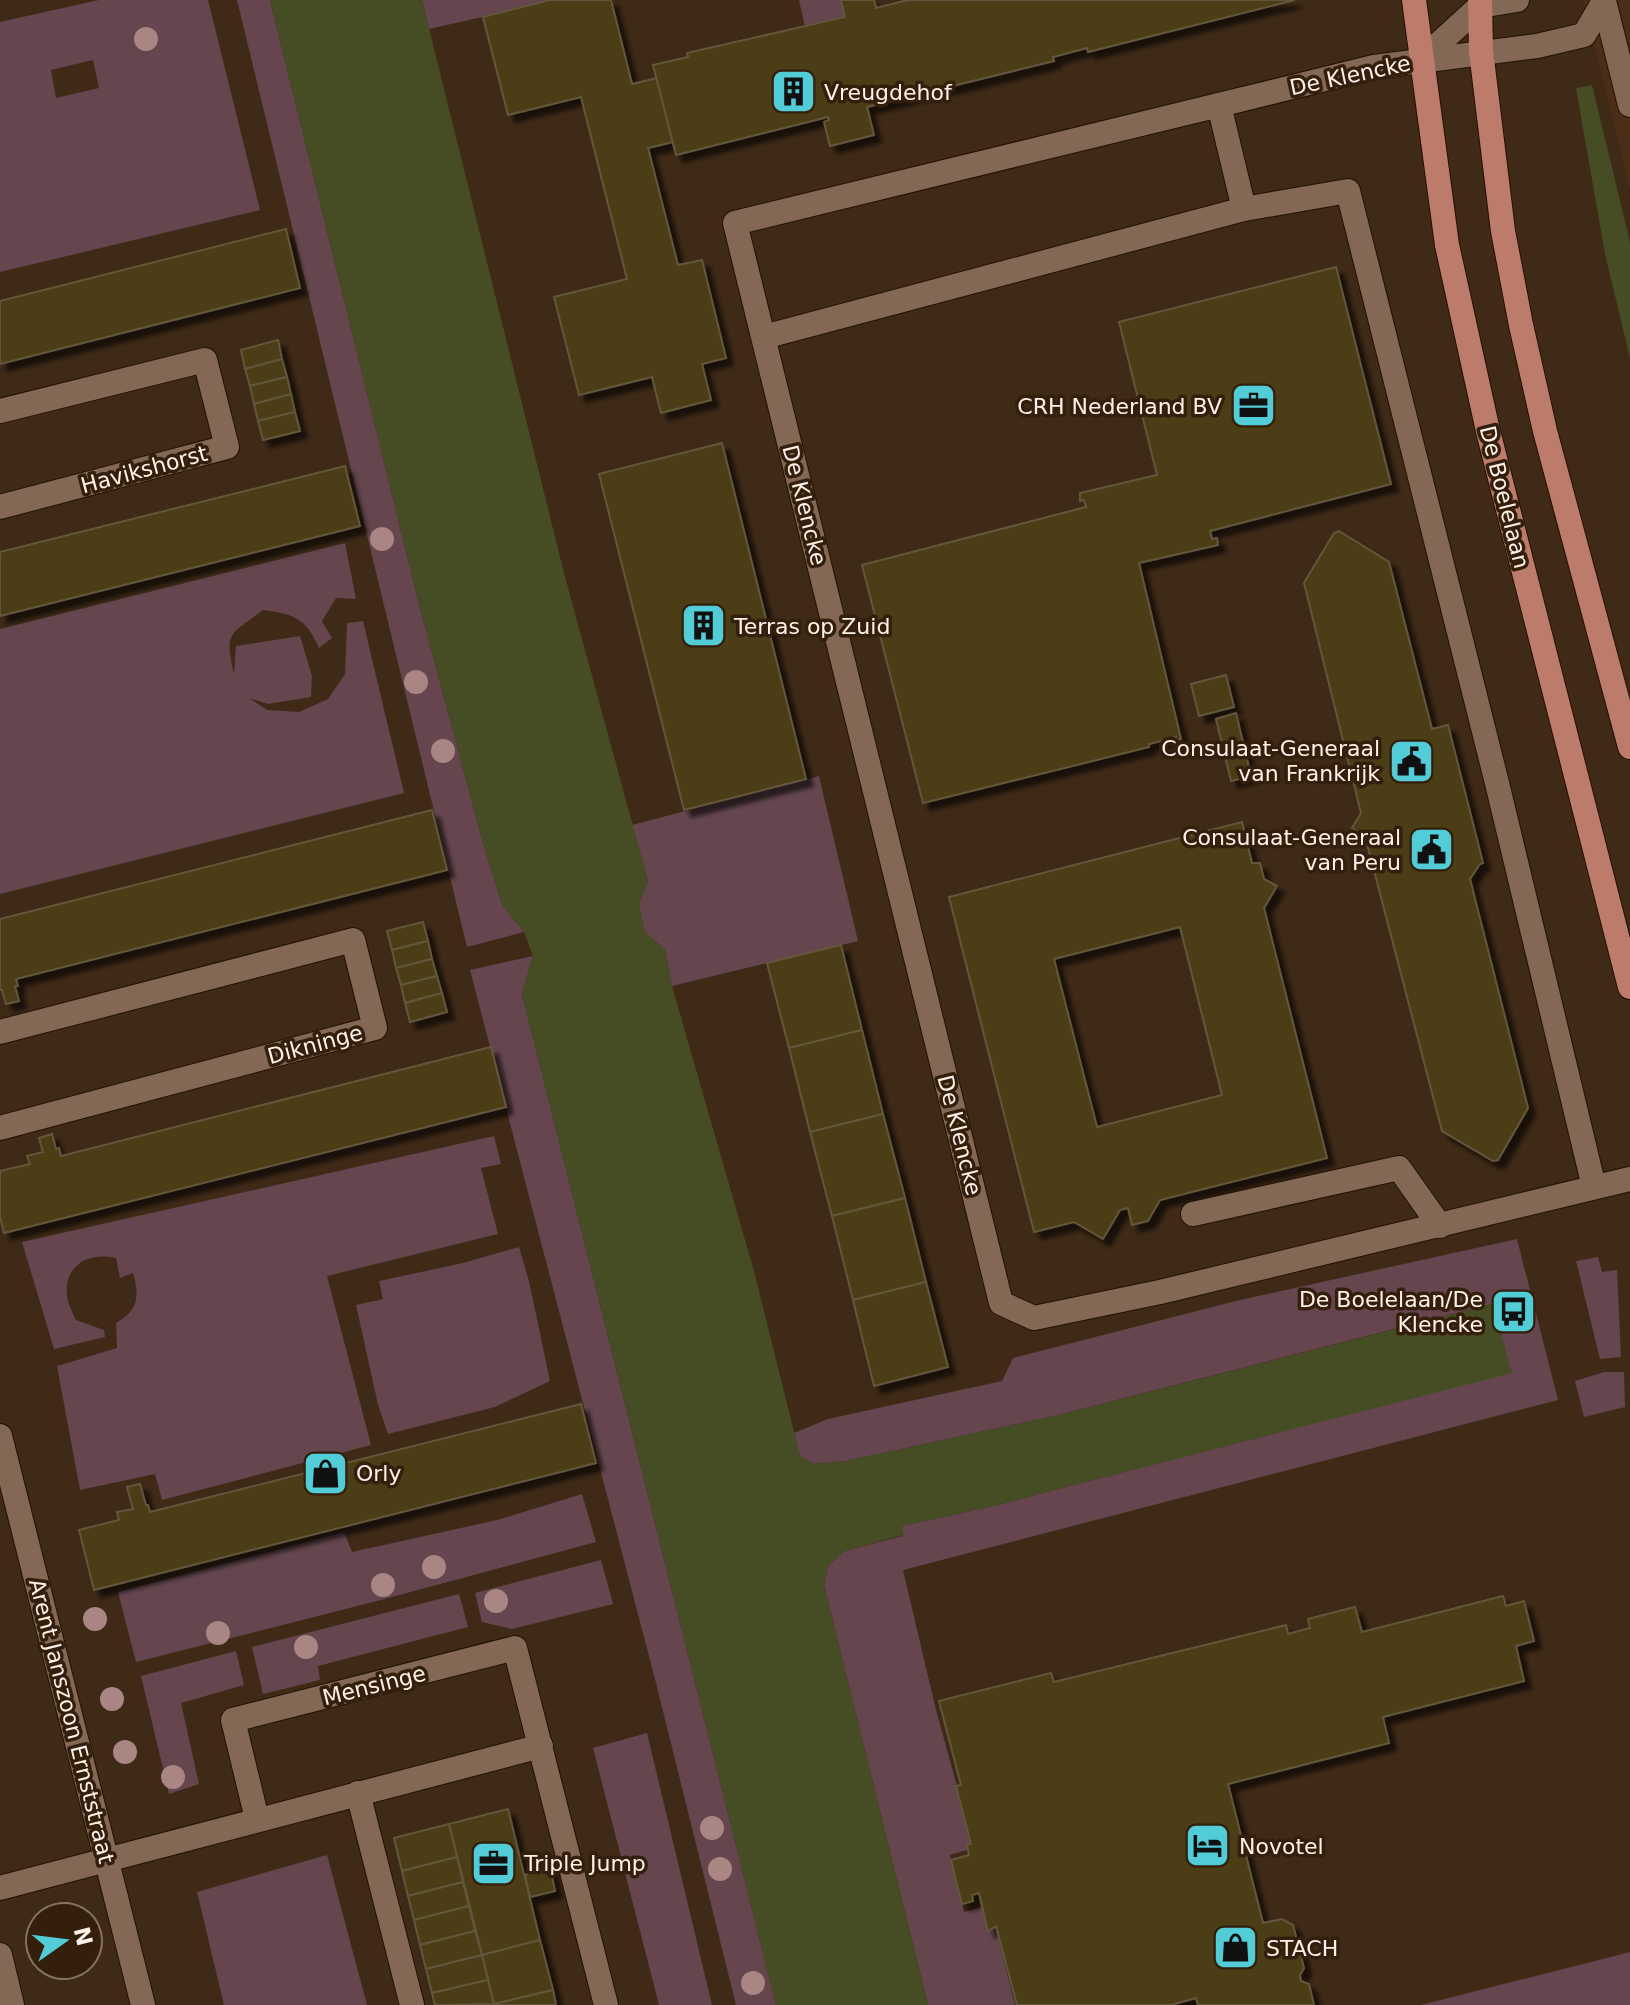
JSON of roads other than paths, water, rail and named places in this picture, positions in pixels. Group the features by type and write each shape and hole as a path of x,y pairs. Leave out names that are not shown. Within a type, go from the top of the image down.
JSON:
{"main road":[{"name":"De Boelelaan","path":"1414,0 1447,245 1488,431 1630,987"},
{"path":"1480,3 1481,51 1503,231 1521,325 1545,431 1630,747"}],"street":[{"path":"1421,60 1480,3 1517,0"},
{"path":"1605,0 1630,105"},
{"name":"De Klencke","path":"1605,0 1584,35 1537,46 1374,67 735,223 1001,1303 1034,1318 1160,1292 1630,1179"},
{"path":"1219,105 1244,209"},
{"path":"764,337 1244,209 1348,191 1505,813 1594,1187"},
{"name":"Havikshorst","path":"0,411 205,360 227,447 0,507"},
{"name":"Dikninge","path":"0,1032 353,940 375,1028 0,1128"},
{"path":"1193,1214 1399,1168 1440,1226"},
{"name":"Arent Janszoon Ernststraat","path":"0,1436 143,2005"},
{"name":"Mensinge","path":"257,1819 233,1720 515,1648 606,2005"},
{"path":"0,1888 541,1746"},
{"path":"358,1793 412,2005"},
{"path":"0,1955 12,2005"}],"place":[{"name":"Vreugdehof","path":"793,92"},
{"name":"CRH Nederland BV","path":"1253,406"},
{"name":"Terras op Zuid","path":"703,626"},
{"name":"Consulaat-Generaal van Frankrijk","path":"1411,761"},
{"name":"Consulaat-Generaal van Peru","path":"1432,850"},
{"name":"De Boelelaan/De Klencke","path":"1514,1312"},
{"name":"Orly","path":"325,1473"},
{"name":"Novotel","path":"1208,1846"},
{"name":"Triple Jump","path":"493,1863"},
{"name":"STACH","path":"1235,1948"}]}
